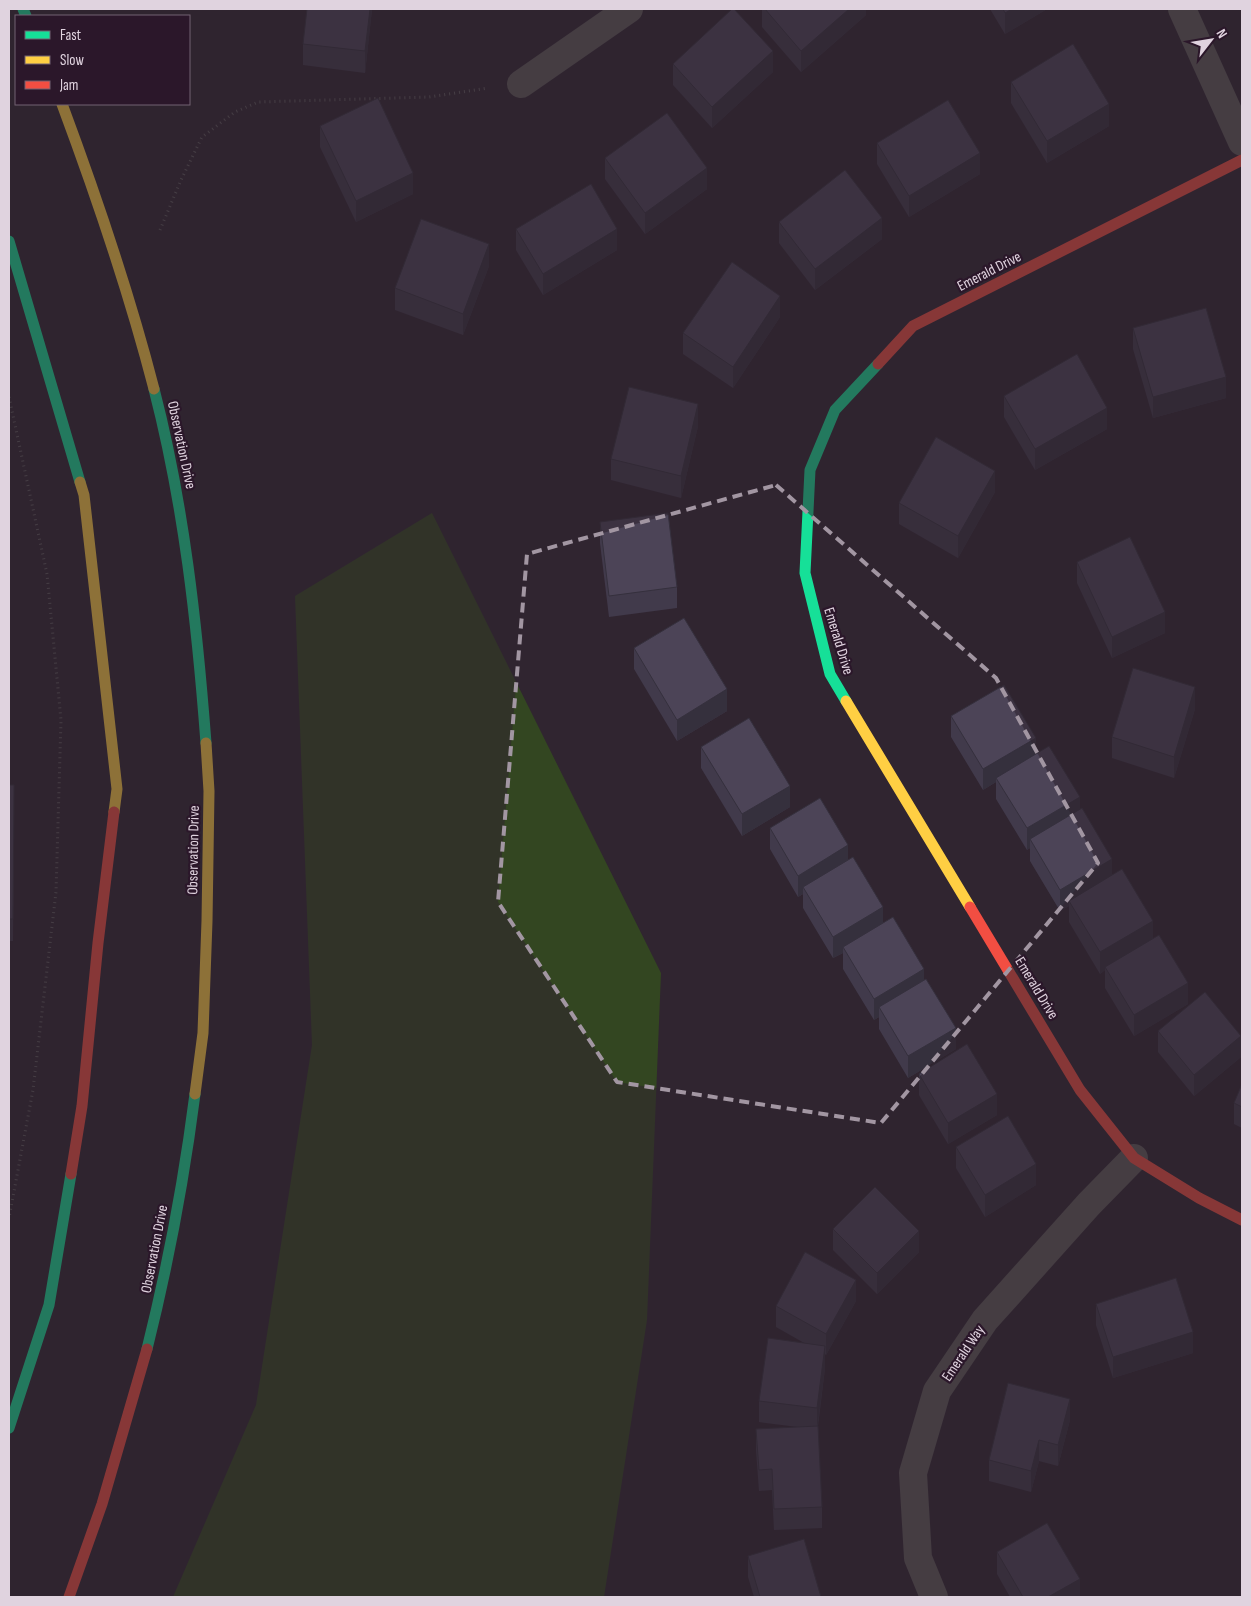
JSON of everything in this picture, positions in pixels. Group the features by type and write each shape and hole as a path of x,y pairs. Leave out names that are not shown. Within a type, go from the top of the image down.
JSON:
{"street":[{"path":"520,84 629,9"},
{"path":"1182,9 1242,142"},
{"name":"Observation Drive","path":"62,105 100,206 138,326 166,435 183,533 199,657 209,791 203,1033 187,1155 164,1284 140,1377 102,1504 69,1597"},
{"name":"Emerald Drive","path":"1242,160 913,326 835,410 810,470 805,573 830,674 1080,1090 1134,1158 1199,1198 1242,1220"},
{"path":"9,241 84,495 117,788 98,943 82,1106 49,1305 9,1428"},
{"name":"Emerald Way","path":"934,1597 918,1558 913,1473 937,1391 985,1320 1089,1204 1134,1158"}],"path":[{"path":"160,230 202,137 236,112 258,102 429,97 520,84"},
{"path":"9,396 47,574 61,720 56,892 33,1090 9,1218"}],"highlighted area":[{"path":"776,485 996,678 1098,863 881,1123 617,1082 498,902 527,554"}],"green space":[{"path":"432,513 661,973 647,1320 604,1597 173,1597 256,1405 312,1045 295,596"}],"building":[{"path":"307,9 370,9 365,51 303,44"},
{"path":"732,9 773,51 712,107 673,64"},
{"path":"765,9 849,9 801,51"},
{"path":"1003,9 1012,9 1005,13"},
{"path":"1073,44 1109,104 1047,141 1011,82"},
{"path":"378,98 413,173 356,201 320,126"},
{"path":"948,100 980,153 909,196 877,143"},
{"path":"667,113 707,168 645,213 605,158"},
{"path":"845,170 882,218 815,269 779,222"},
{"path":"591,184 617,229 543,274 516,229"},
{"path":"421,219 489,244 463,314 395,288"},
{"path":"732,262 780,296 733,367 683,333"},
{"path":"1206,308 1226,377 1153,397 1133,328"},
{"path":"1077,354 1107,408 1035,449 1004,396"},
{"path":"629,387 698,404 681,476 611,459"},
{"path":"936,437 995,471 958,536 899,503"},
{"path":"668,513 677,587 609,596 600,522"},
{"path":"1130,537 1165,612 1112,637 1077,562"},
{"path":"684,618 727,689 677,720 634,648"},
{"path":"1133,668 1195,687 1174,757 1112,737"},
{"path":"1004,685 1036,738 983,769 951,716"},
{"path":"749,718 790,786 742,814 701,747"},
{"path":"1049,746 1080,797 1027,828 996,778"},
{"path":"9,785 14,785 13,919 9,919"},
{"path":"820,798 848,845 798,876 770,828"},
{"path":"1082,808 1112,859 1060,890 1030,839"},
{"path":"853,857 883,907 833,937 803,887"},
{"path":"1122,869 1153,921 1100,952 1069,901"},
{"path":"893,917 924,969 874,999 843,947"},
{"path":"1159,935 1188,983 1134,1015 1105,967"},
{"path":"926,979 956,1028 908,1056 879,1007"},
{"path":"1205,992 1241,1036 1194,1075 1158,1031"},
{"path":"967,1044 997,1094 948,1123 919,1074"},
{"path":"1242,1084 1242,1107 1234,1103"},
{"path":"1008,1116 1036,1164 985,1195 956,1147"},
{"path":"875,1187 919,1231 877,1273 833,1229"},
{"path":"805,1252 856,1280 826,1334 776,1306"},
{"path":"1176,1278 1193,1332 1113,1357 1096,1304"},
{"path":"768,1338 825,1346 817,1408 759,1401"},
{"path":"1008,1383 1070,1399 1058,1445 1039,1440 1031,1471 989,1460"},
{"path":"818,1426 822,1507 774,1509 772,1469 759,1470 756,1429"},
{"path":"1047,1523 1080,1579 1048,1597 1023,1597 997,1552"},
{"path":"804,1539 821,1597 760,1597 748,1556"}],"traffic: fast":[{"path":"23,9 26,15"},
{"path":"9,241 80,482"},
{"path":"846,701 830,674 805,573 810,470 835,410 878,364"},
{"path":"154,389 174,477 188,565 194,609 206,743"},
{"path":"147,1349 175,1222 195,1094"},
{"path":"9,1428 49,1305 71,1174"}],"traffic: slow":[{"path":"62,105 112,245 154,389"},
{"path":"80,482 84,495 117,789 114,812"},
{"path":"846,701 970,907"},
{"path":"195,1094 203,1033 207,921 209,791 206,743"}],"traffic: jam":[{"path":"878,364 913,326 1242,160"},
{"path":"71,1174 82,1106 98,943 114,812"},
{"path":"970,907 1080,1090 1134,1158 1199,1198 1242,1220"},
{"path":"69,1597 102,1504 147,1349"}]}
